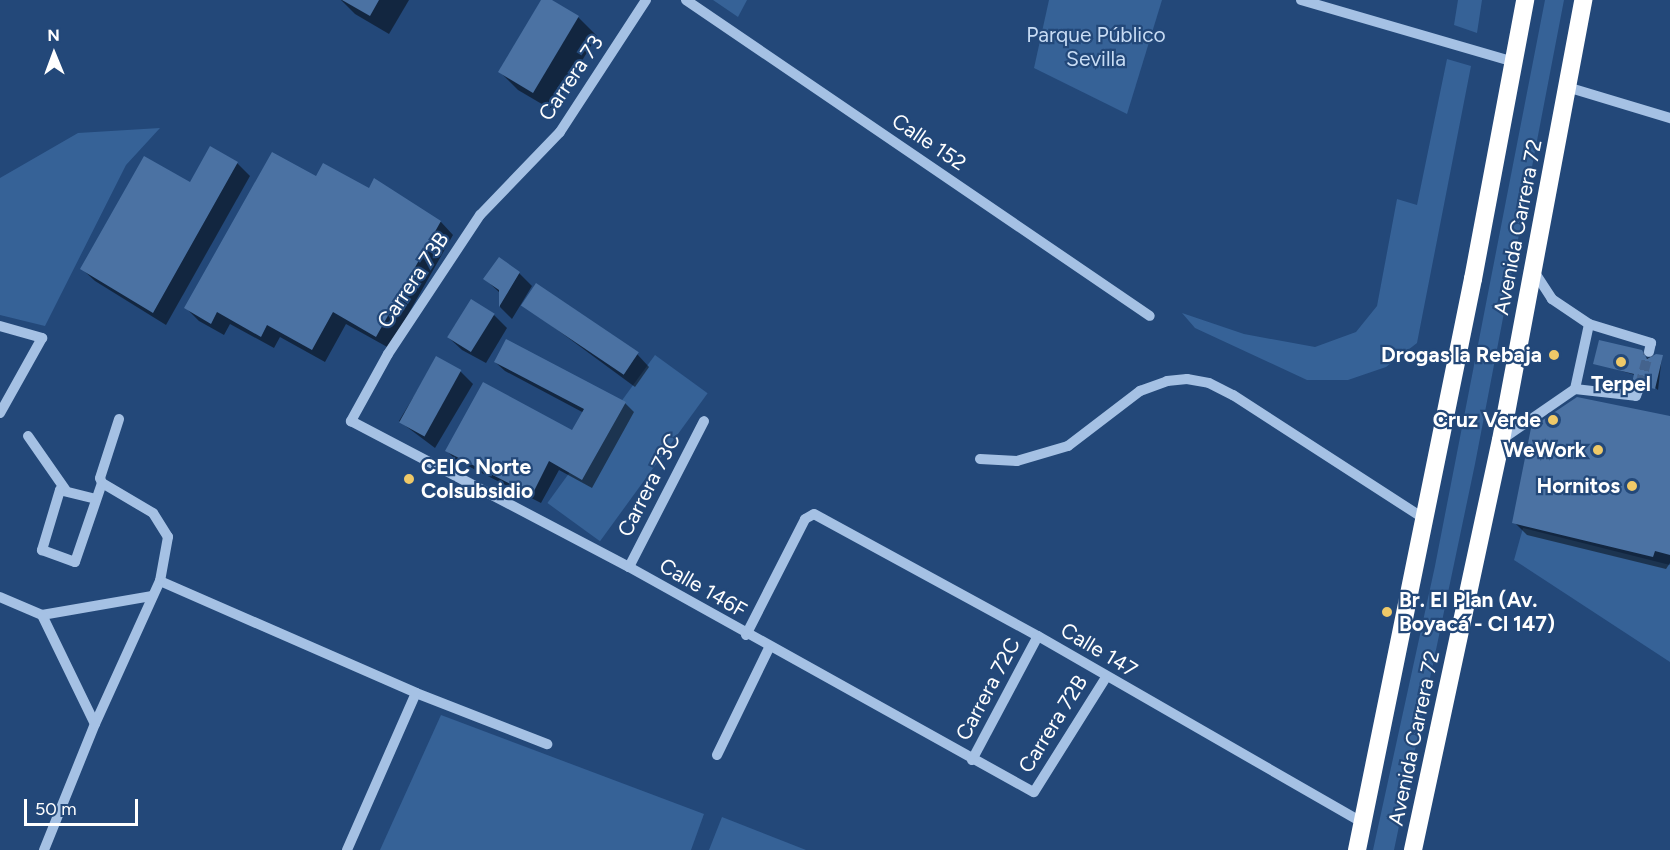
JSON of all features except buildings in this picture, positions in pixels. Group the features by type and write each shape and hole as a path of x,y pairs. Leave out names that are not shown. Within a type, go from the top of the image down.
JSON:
{"highway":[{"name":"Avenida Carrera 72","path":"1357,850 1425,519 1525,0"},
{"name":"Avenida Carrera 72","path":"1413,850 1501,440 1583,0"}],"street":[{"name":"Carrera 73","path":"522,172 560,132 646,0"},
{"name":"Calle 152","path":"686,0 1150,316"},
{"path":"1301,0 1514,62"},
{"path":"1567,87 1670,118"},
{"name":"Carrera 73B","path":"351,421 388,354 480,215 522,172"},
{"path":"1532,269 1552,299 1589,324 1651,343 1649,352"},
{"path":"1569,395 1589,324"},
{"path":"0,326 42,338 0,413"},
{"path":"980,459 1017,461 1068,446 1140,391 1167,381 1187,379 1209,383 1233,395 1425,519"},
{"path":"1501,440 1569,395 1636,396 1640,385"},
{"path":"65,489 56,495 42,550 69,563 79,558 102,483 100,478 119,419"},
{"name":"Calle 146F","path":"351,421 629,567 769,648 1034,792"},
{"name":"Carrera 73C","path":"629,567 704,422"},
{"path":"28,436 65,489 96,499"},
{"path":"44,850 95,724 160,581 168,537 164,525 153,513 102,483"},
{"name":"Calle 147","path":"746,635 805,519 814,514 1038,636 1363,823"},
{"path":"160,581 416,693 547,744"},
{"path":"0,597 42,615 152,596"},
{"path":"42,615 95,724"},
{"name":"Carrera 72C","path":"972,760 1038,636"},
{"path":"717,755 769,648"},
{"name":"Carrera 72B","path":"1034,792 1106,677"},
{"path":"347,850 416,693"}],"green space":[{"path":"713,0 747,0 738,17"},
{"name":"Parque Público Sevilla","path":"1049,0 1162,0 1127,114 1034,68"},
{"path":"1458,0 1482,0 1477,33 1454,25"},
{"path":"1545,0 1564,0 1475,464 1394,850 1373,850 1435,566"},
{"path":"1447,59 1471,66 1417,343 1386,367 1348,380 1307,380 1195,328 1182,313 1244,334 1315,347 1356,332 1377,306 1397,199 1417,205"},
{"path":"160,128 126,165 45,326 0,315 0,178 78,133"},
{"path":"655,355 708,393 600,541 547,503"},
{"path":"1523,528 1670,565 1670,662 1514,560"},
{"path":"441,715 704,814 691,850 380,850"},
{"path":"722,817 806,850 709,850"}],"tunnel":[{"path":"1640,385 1649,352"}],"place":[{"name":"Drogas la Rebaja","path":"1554,355"},
{"name":"Terpel","path":"1621,362"},
{"name":"Cruz Verde","path":"1553,420"},
{"name":"WeWork","path":"1598,450"},
{"name":"CEIC Norte Colsubsidio","path":"409,479"},
{"name":"Hornitos","path":"1632,486"},
{"name":"Br. El Plan (Av. Boyacá - Cl 147)","path":"1387,612"}]}
